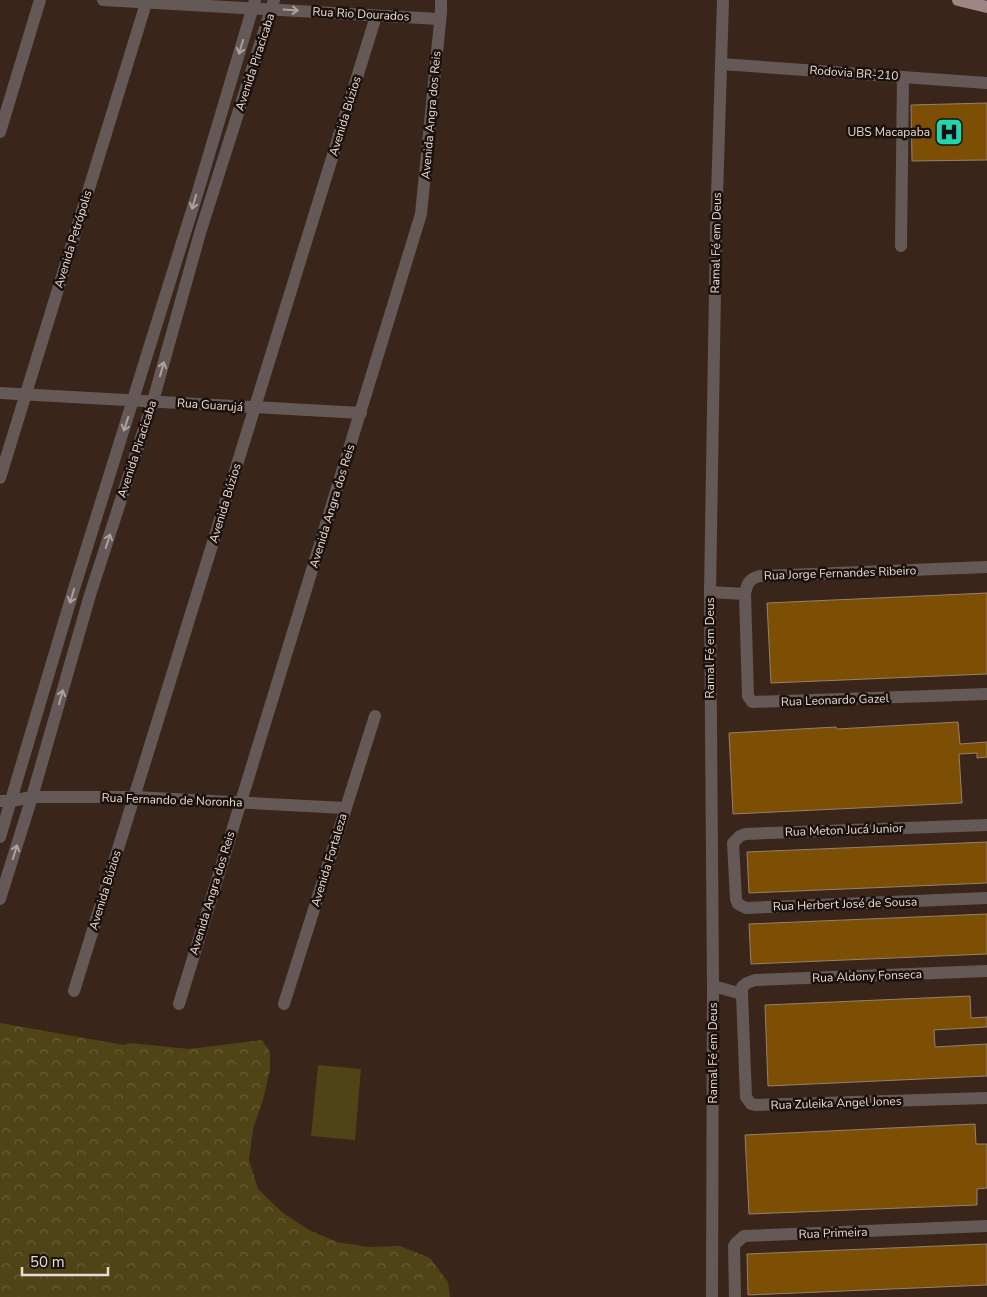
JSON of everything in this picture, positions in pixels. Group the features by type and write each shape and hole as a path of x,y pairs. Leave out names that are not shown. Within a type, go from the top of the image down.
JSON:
{"main road":[{"path":"958,0 987,7"}],"street":[{"path":"0,132 40,0"},
{"name":"Rua Rio Dourados","path":"102,0 273,5 376,16 439,19"},
{"name":"Avenida Angra dos Reis","path":"179,1004 421,214 441,0"},
{"name":"Ramal Fé em Deus","path":"712,1297 713,986 710,592 716,229 723,0"},
{"name":"Avenida Petrópolis","path":"0,478 147,2"},
{"name":"Avenida Piracicaba","path":"0,837 6,801 133,402 254,4"},
{"name":"Avenida Piracicaba","path":"0,899 32,797 90,595 153,402 200,233 273,5"},
{"name":"Avenida Búzios","path":"74,991 376,16"},
{"name":"Rodovia BR-210","path":"721,64 987,83"},
{"path":"901,246 903,77"},
{"name":"Rua Guarujá","path":"0,393 133,402 361,413"},
{"name":"Rua Jorge Fernandes Ribeiro","path":"745,594 747,584 751,579 760,576 987,567"},
{"path":"710,592 745,594"},
{"name":"Rua Leonardo Gazel","path":"745,594 748,696 752,702 987,694"},
{"name":"Avenida Fortaleza","path":"284,1004 375,716"},
{"name":"Rua Fernando de Noronha","path":"6,801 32,797 134,797 345,808"},
{"name":"Rua Meton Jucá Junior","path":"733,843 745,834 987,825"},
{"path":"712,844 733,843"},
{"name":"Rua Herbert José de Sousa","path":"733,843 736,899 738,904 746,908 987,898"},
{"name":"Rua Aldony Fonseca","path":"745,988 755,980 987,971"},
{"path":"713,986 745,988"},
{"name":"Rua Zuleika Angel Jones","path":"745,988 746,1097 751,1104 757,1106 987,1098"},
{"name":"Rua Primeira","path":"735,1297 734,1246 744,1236 987,1226"}],"green space":[{"path":"0,1023 124,1045 130,1043 189,1049 262,1040 270,1052 270,1070 263,1100 253,1129 249,1160 258,1189 283,1213 309,1230 337,1242 368,1247 400,1246 430,1258 448,1282 450,1297 0,1297"},
{"path":"318,1065 361,1069 355,1140 311,1136"}],"building":[{"name":"UBS Macapaba","path":"987,103 987,160 912,161 911,105"},
{"path":"987,593 987,674 771,683 767,603"},
{"path":"958,722 960,744 987,742 987,757 977,758 977,753 959,754 962,803 733,814 729,733"},
{"path":"987,842 987,883 749,893 747,852"},
{"path":"987,914 987,954 751,964 749,924"},
{"path":"970,996 971,1018 987,1017 987,1027 934,1030 935,1047 987,1044 987,1076 768,1086 765,1005"},
{"path":"975,1124 976,1144 987,1144 987,1188 977,1189 977,1205 749,1214 745,1135"},
{"path":"987,1244 987,1285 748,1295 747,1254"}],"place":[{"name":"UBS Macapaba","path":"949,132"}]}
